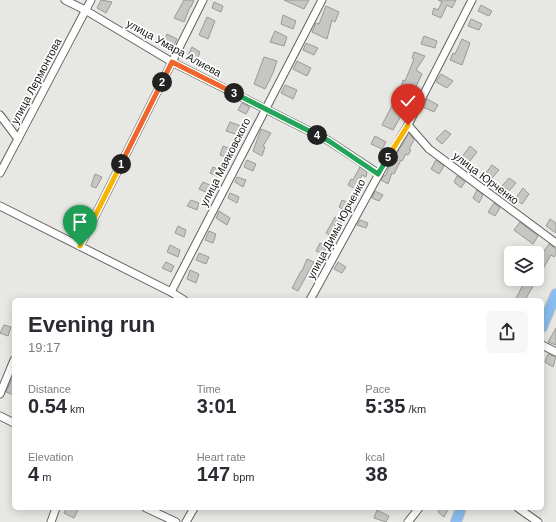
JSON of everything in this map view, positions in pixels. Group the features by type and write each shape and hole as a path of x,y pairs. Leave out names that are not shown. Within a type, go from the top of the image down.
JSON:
{"main road":[{"path":"544,322 556,294"},
{"path":"456,522 461,510"}],"street":[{"name":"улица Умара Алиева","path":"65,0 85,10 172,62 329,141 378,174"},
{"name":"улица Лермонтова","path":"0,173 91,0"},
{"path":"80,246 203,0"},
{"name":"улица Маяковского","path":"171,292 322,0"},
{"name":"улица Димы Юрченко","path":"311,298 378,174 408,125 472,0"},
{"path":"0,115 18,139"},
{"name":"улица Юрченко","path":"408,125 429,149 556,243"},
{"path":"0,206 181,298"},
{"path":"544,346 556,352"},
{"path":"0,394 12,365"},
{"path":"0,416 12,422"},
{"path":"51,522 55,510"},
{"path":"150,510 176,522"},
{"path":"186,522 193,510"},
{"path":"408,522 417,510"},
{"path":"521,510 538,522"}],"building":[{"path":"101,0 112,2 106,13 97,8"},
{"path":"184,0 194,0 184,22 174,18"},
{"path":"284,0 309,0 304,9"},
{"path":"438,0 456,0 452,8 447,5 441,18 432,14 434,8 438,10 442,2"},
{"path":"214,2 223,6 221,12 212,8"},
{"path":"481,5 492,11 489,16 478,11"},
{"path":"326,6 339,12 335,22 332,20 327,39 312,32 316,23 319,24"},
{"path":"283,15 296,21 293,29 281,24"},
{"path":"207,17 215,21 208,39 199,35"},
{"path":"471,19 482,24 479,30 468,26"},
{"path":"275,31 287,37 284,46 270,42"},
{"path":"167,34 177,39 172,50 162,45"},
{"path":"424,36 437,41 435,48 421,44"},
{"path":"462,39 470,43 462,65 450,60 453,53 455,54"},
{"path":"306,43 318,48 314,55 303,50"},
{"path":"192,47 200,52 197,60 188,55"},
{"path":"414,52 425,56 416,70 422,74 410,99 411,100 408,107 406,107 393,130 382,125 399,94 403,80 405,81 414,59 412,58"},
{"path":"264,57 277,61 265,89 254,84"},
{"path":"297,61 311,68 307,76 293,69"},
{"path":"441,74 453,81 447,88 436,82"},
{"path":"285,85 297,90 293,99 281,93"},
{"path":"427,99 438,105 434,112 423,107"},
{"path":"242,103 250,107 246,114 238,110"},
{"path":"230,122 241,126 238,135 226,131"},
{"path":"261,129 271,133 263,146 265,147 262,156 253,151"},
{"path":"445,130 451,134 442,144 436,139"},
{"path":"409,133 414,140 409,149 411,150 408,155 406,154 402,161 401,160 394,174 392,173 388,184 381,180 386,175 390,165"},
{"path":"375,136 386,142 382,149 371,144"},
{"path":"223,146 231,149 228,158 220,155"},
{"path":"470,146 477,152 469,162 462,157"},
{"path":"247,160 256,164 253,171 244,167"},
{"path":"436,160 444,166 439,174 431,169"},
{"path":"492,165 499,170 492,178 485,174"},
{"path":"213,167 222,171 219,177 210,173"},
{"path":"360,167 367,172 366,177 362,175 356,189 348,185 351,179 353,180"},
{"path":"95,174 102,177 96,188 91,186"},
{"path":"457,176 465,182 461,188 454,182"},
{"path":"237,177 246,180 243,187 235,182"},
{"path":"509,178 516,183 509,191 502,186"},
{"path":"203,182 212,186 208,193 199,189"},
{"path":"523,188 529,194 522,204 515,199"},
{"path":"477,190 483,195 479,203 473,198"},
{"path":"375,191 383,195 379,201 372,198"},
{"path":"230,193 239,197 237,203 228,198"},
{"path":"191,200 199,203 197,210 187,206"},
{"path":"342,200 350,203 346,211 339,207"},
{"path":"494,203 500,208 495,216 488,212"},
{"path":"219,211 230,218 227,225 216,218"},
{"path":"335,217 342,221 333,237 326,233"},
{"path":"550,219 556,223 556,233 546,226"},
{"path":"360,220 368,223 366,228 357,225"},
{"path":"520,222 538,236 533,244 514,230"},
{"path":"178,226 186,230 184,237 175,233"},
{"path":"209,231 216,234 213,243 205,240"},
{"path":"320,243 327,246 323,254 316,251"},
{"path":"549,244 556,249 556,254 554,257 551,255 544,267 544,251"},
{"path":"170,245 180,250 178,257 167,252"},
{"path":"199,253 209,257 206,264 196,260"},
{"path":"307,259 314,262 298,291 292,288"},
{"path":"166,262 174,266 171,272 162,268"},
{"path":"338,262 346,267 342,273 334,269"},
{"path":"190,270 199,274 196,283 187,279"},
{"path":"522,286 533,286 526,298 516,298"},
{"path":"4,325 11,327 8,336 0,333"},
{"path":"556,328 556,345 548,342"},
{"path":"548,354 556,357 553,367 545,362"},
{"path":"12,378 12,394 6,392"},
{"path":"65,510 78,510 74,518 64,513"},
{"path":"377,510 389,516 386,522 374,518"},
{"path":"439,510 448,510 444,517 438,512"}],"route":[{"path":"80,246 172,62 329,141 378,174 408,125"}]}
